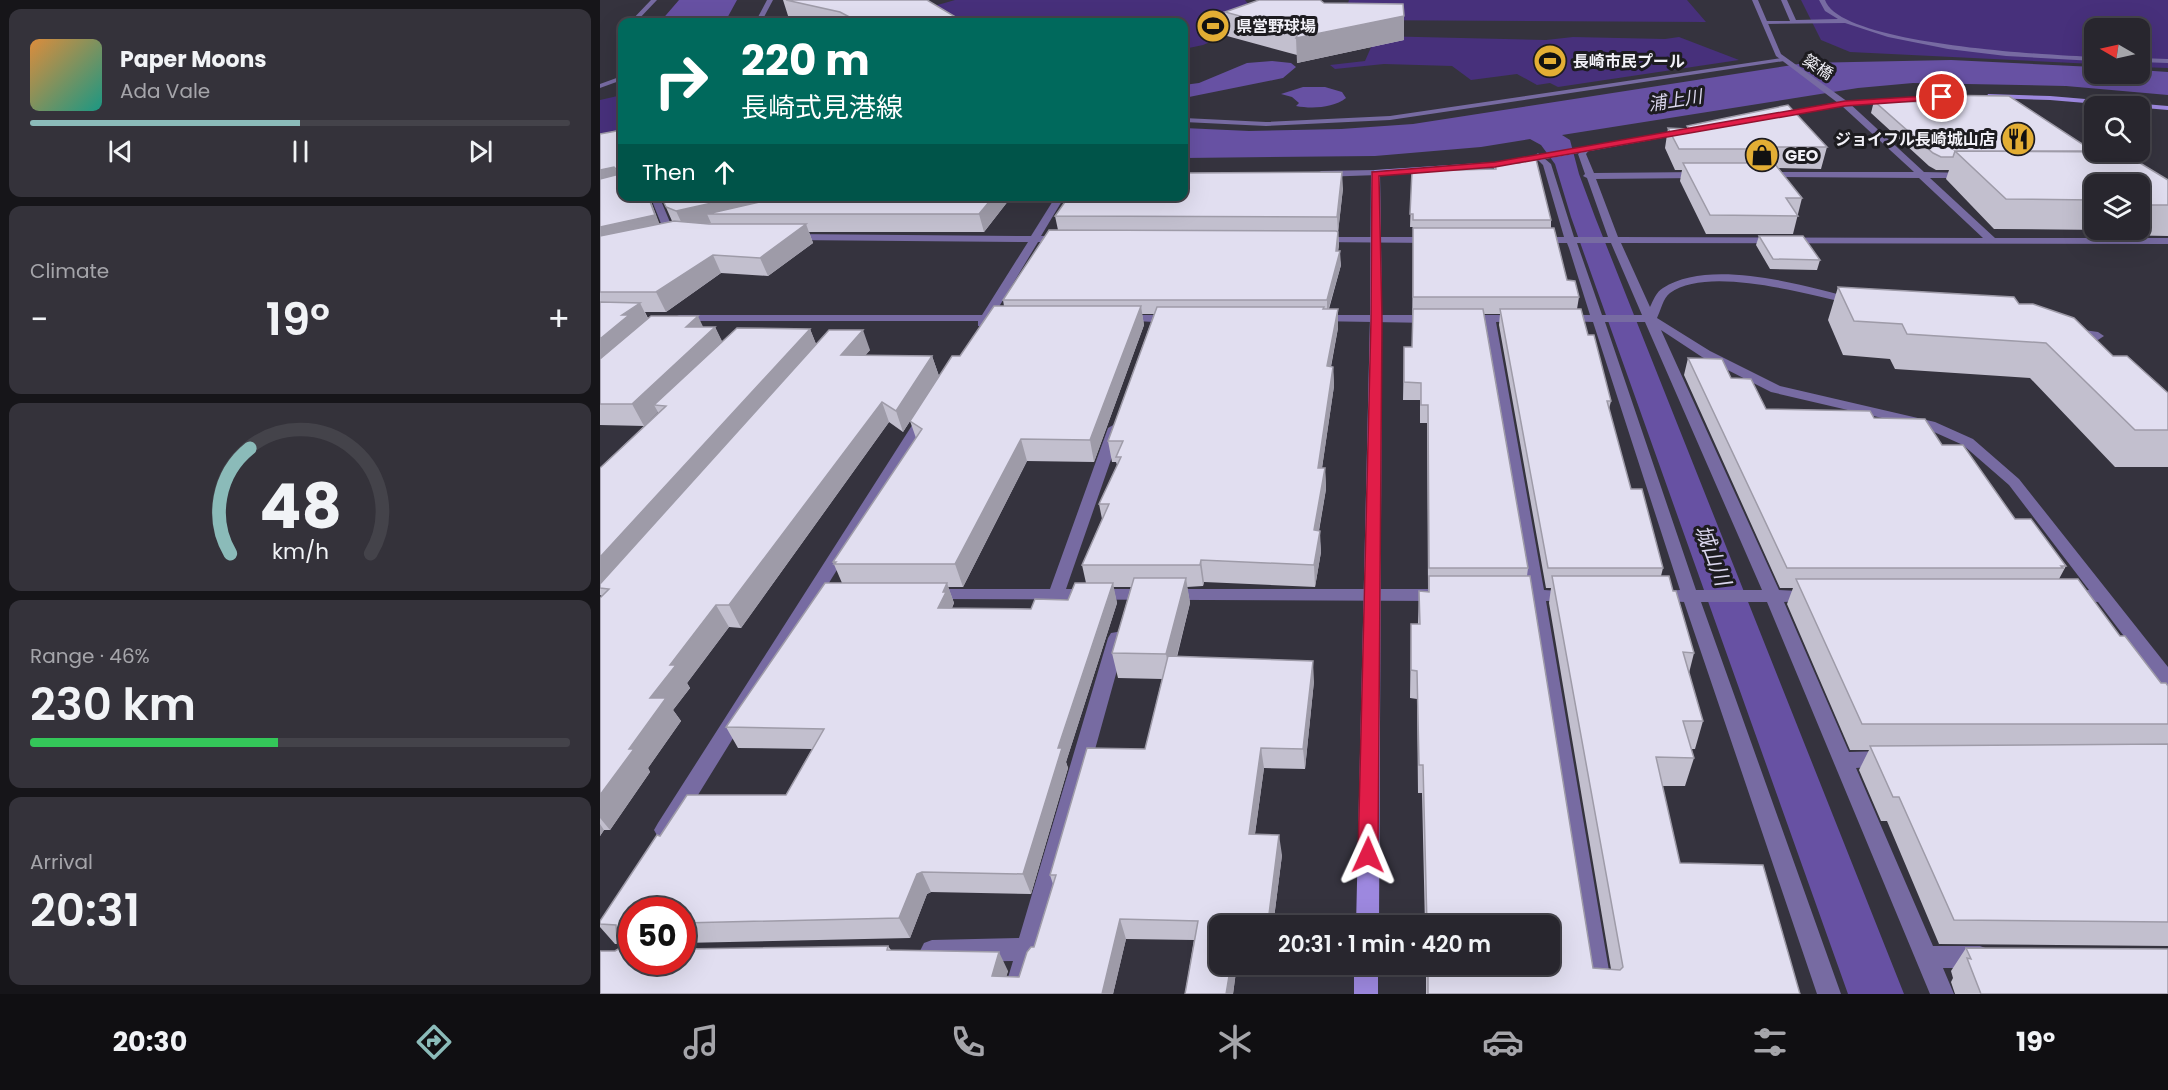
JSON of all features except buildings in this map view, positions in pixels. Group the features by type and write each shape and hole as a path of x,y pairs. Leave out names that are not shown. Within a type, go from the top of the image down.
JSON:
{"main road":[{"path":"1980,97 2003,96 2168,108"},
{"path":"1762,118 1845,104 1945,97"},
{"path":"1367,915 1377,240 1375,173 1495,165 1692,130"},
{"path":"1366,975 1366,994"}],"street":[{"path":"637,18 654,0"},
{"path":"761,18 770,0"},
{"path":"1755,0 1778,55 1784,61"},
{"path":"1784,0 1794,22"},
{"path":"1822,0 1824,7 1846,21 1925,44 1976,51 2084,58"},
{"path":"1765,23 1846,21"},
{"path":"1925,44 1948,38"},
{"path":"2150,60 2168,61"},
{"path":"1188,120 1266,124 1390,118 1784,61"},
{"name":"簗橋","path":"1784,61 1835,94 1994,242"},
{"path":"600,81 618,78"},
{"path":"600,86 618,79"},
{"path":"2003,96 2022,108"},
{"path":"1582,149 1588,176 1615,241 1843,760 1942,994"},
{"path":"1541,156 1547,164 1570,240 1829,994"},
{"path":"1315,174 1375,173"},
{"path":"1588,176 1707,175"},
{"path":"1754,175 1977,175"},
{"path":"656,201 668,229 691,233 662,238"},
{"path":"974,338 1057,201"},
{"path":"776,237 1070,239"},
{"path":"1306,240 1445,240"},
{"path":"1525,240 2168,241"},
{"path":"1651,319 1665,291 1690,279 1719,277 1870,304"},
{"path":"662,326 671,318 758,324 854,319 1020,318"},
{"path":"1110,318 1152,324 1189,319"},
{"path":"1489,318 1537,596 1601,994"},
{"path":"838,336 854,319"},
{"path":"1306,319 1651,319 1706,354 1776,389 1930,425 1968,442 2014,482 2105,596 2168,680"},
{"path":"2052,329 2098,336"},
{"path":"655,846 930,407"},
{"path":"1056,595 1119,418"},
{"path":"812,595 835,595"},
{"path":"916,595 1454,595"},
{"path":"1015,994 1130,595"},
{"path":"1502,595 1584,596"},
{"path":"1643,596 1833,596"},
{"path":"2058,596 2105,596"},
{"path":"1843,760 1901,759"},
{"path":"909,952 1028,949"},
{"path":"1926,957 2007,957"}],"shaded area":[{"name":"県営野球場","path":"955,0 1245,0 1252,9 1239,30 1203,45 1188,48 1188,18 932,18 934,6"},
{"path":"1349,0 1687,0 1706,22 1343,20"},
{"path":"1801,0 2168,0 2168,68 2150,67 2150,18 2084,18 2084,64 1850,52 1821,40"},
{"name":"長崎市民プール","path":"1376,36 1546,40 1573,37 1665,39 1679,37 1739,60 1558,87 1550,83 1537,85 1517,74 1471,80 1452,66 1384,64 1335,69 1330,65 1365,61"},
{"path":"618,96 618,133 600,133 600,100"}],"water":[{"path":"679,0 737,0 727,18 663,18"},
{"path":"1951,60 2084,67 2084,84 2150,84 2150,71 2168,72 2168,95 2066,86 1913,83 1858,88 1562,135 1570,140 1579,174 1595,217 1904,994 1848,994 1571,217 1555,164 1541,145 1530,139 1481,147 1375,156 1188,158 1188,128 1249,131 1341,129 1413,124 1805,63"},
{"path":"1272,61 1291,63 1296,67 1283,78 1188,97 1188,84 1199,83 1247,63"},
{"path":"1303,87 1325,87 1342,92 1346,98 1329,106 1309,107 1296,106 1299,103 1292,97 1281,94"}],"place":[{"name":"県営野球場","path":"1213,26"},
{"name":"長崎市民プール","path":"1550,61"},
{"name":"ジョイフル長崎城山店","path":"2018,139"},
{"name":"GEO","path":"1762,155"}],"route":[{"path":"1368,855 1377,240 1375,173 1495,165 1845,104 1942,97"}],"water label":[{"name":"浦上川","path":"1675,100"},
{"name":"城山川","path":"1713,555"}]}
